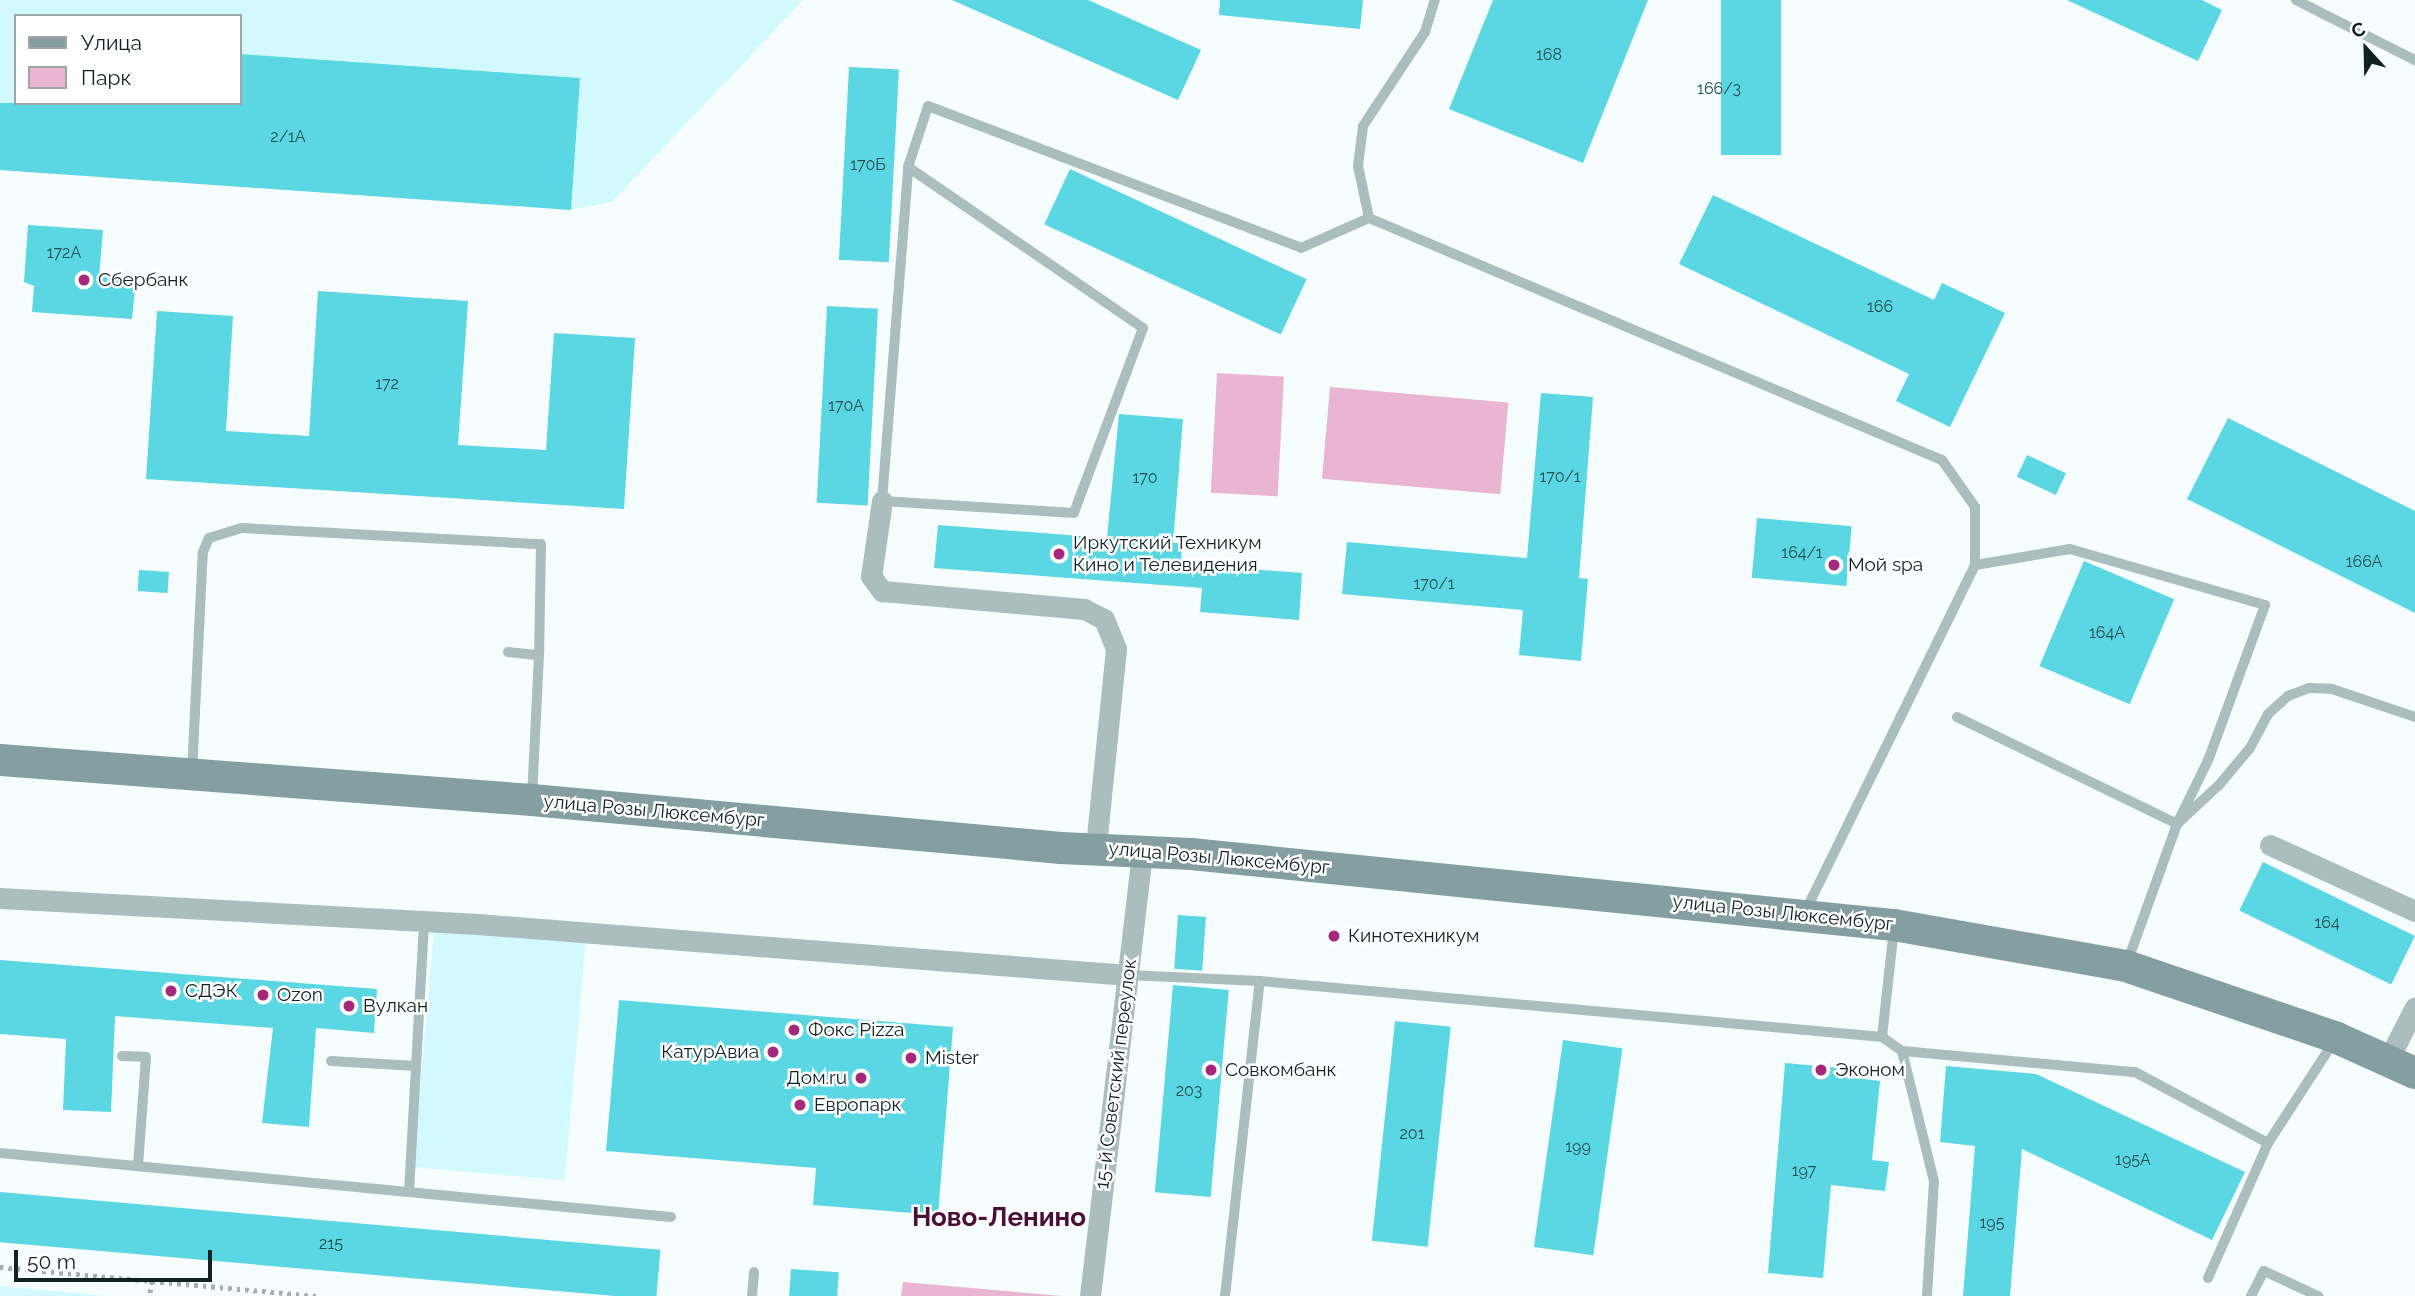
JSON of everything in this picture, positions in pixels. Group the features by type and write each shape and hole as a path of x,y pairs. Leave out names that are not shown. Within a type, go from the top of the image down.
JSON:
{"main road":[{"name":"улица Розы Люксембург","path":"0,760 532,800 1061,848 1096,847 1142,851 1804,914 1894,925 2126,966 2336,1038 2401,1066"}],"street":[{"path":"882,501 872,576 882,591 1084,610 1104,619 1116,649 1096,847"},
{"path":"2270,845 2415,911"},
{"name":"15-й Советский переулок","path":"1090,1296 1142,851"},
{"path":"0,898 424,921 1128,975"},
{"path":"2401,1066 2415,1007"}],"lane":[{"path":"1369,218 1358,166 1363,126 1425,32 1435,0"},
{"path":"2296,0 2415,60"},
{"path":"908,167 1143,328 1074,513 882,501 908,167 928,106 1301,248 1369,218 1942,460 1975,508 1975,565 1804,914"},
{"path":"192,776 203,552 209,538 242,528 541,544 532,800"},
{"path":"1975,565 2070,549 2266,605 2209,758 2177,824 2126,966"},
{"path":"508,652 539,655"},
{"path":"2177,824 2219,785 2250,748 2268,715 2288,696 2309,688 2332,689 2415,717"},
{"path":"1957,717 2177,824"},
{"path":"409,1192 424,921"},
{"path":"1882,1037 1894,925"},
{"path":"1128,975 1260,981 1882,1037 1902,1051 2135,1072 2268,1143"},
{"path":"1225,1296 1260,981"},
{"path":"2208,1278 2268,1143 2336,1038"},
{"path":"1902,1051 1934,1181 1927,1296"},
{"path":"122,1056 145,1057 138,1166"},
{"path":"331,1061 416,1066"},
{"path":"0,1153 671,1217"},
{"path":"2251,1296 2264,1271 2318,1296"},
{"path":"752,1296 754,1272"}],"path":[{"path":"0,1267 318,1296"},
{"path":"150,1296 152,1281"}],"shaded area":[{"path":"0,0 803,0 612,202 571,210 0,169"},
{"path":"434,930 585,943 565,1180 413,1167"},
{"path":"0,1286 108,1296 0,1296"}],"green space":[{"path":"1217,373 1284,377 1278,496 1211,493"},
{"path":"1330,387 1508,403 1500,494 1322,479"},
{"path":"903,1282 1063,1296 901,1296"}],"building":[{"path":"952,0 1088,0 1201,50 1178,100"},
{"path":"1220,0 1363,0 1360,29 1219,15"},
{"path":"1493,0 1648,0 1583,163 1449,109"},
{"path":"1721,0 1781,0 1781,155 1721,155"},
{"path":"2067,0 2202,0 2222,10 2198,61"},
{"path":"242,54 580,78 571,210 0,170 0,103 242,105"},
{"path":"849,67 899,70 889,262 839,260"},
{"path":"1070,169 1307,279 1281,335 1044,224"},
{"path":"1713,195 1934,300 1942,283 2005,313 1950,427 1896,401 1909,374 1679,264"},
{"path":"28,225 103,230 99,277 136,279 132,319 32,312 34,286 24,282"},
{"path":"318,291 468,301 458,445 546,450 554,333 635,338 624,509 146,479 157,311 233,316 226,431 309,436"},
{"path":"827,306 878,309 868,505 817,503"},
{"path":"1541,393 1593,397 1579,578 1588,579 1581,661 1519,655 1523,610 1342,594 1347,542 1527,558"},
{"path":"1119,414 1183,419 1173,543 1182,543 1181,564 1302,573 1299,620 1200,612 1202,588 934,568 938,525 1107,538"},
{"path":"2228,418 2415,511 2415,613 2187,499"},
{"path":"2027,455 2066,473 2056,495 2017,477"},
{"path":"1757,518 1852,526 1846,586 1752,578"},
{"path":"2084,561 2174,599 2130,704 2039,666"},
{"path":"139,570 169,572 167,593 138,591"},
{"path":"2263,862 2415,936 2391,985 2239,911"},
{"path":"1178,915 1206,917 1202,971 1174,969"},
{"path":"0,960 377,989 374,1033 316,1028 309,1127 262,1123 273,1028 115,1016 111,1112 63,1110 66,1039 0,1034"},
{"path":"1173,985 1229,990 1211,1197 1155,1192"},
{"path":"619,1000 953,1027 938,1215 813,1205 816,1168 606,1151"},
{"path":"1395,1021 1451,1027 1428,1247 1372,1241"},
{"path":"1563,1040 1622,1048 1593,1255 1534,1247"},
{"path":"1785,1063 1840,1068 1840,1076 1880,1081 1872,1160 1889,1162 1885,1191 1831,1185 1823,1278 1768,1273"},
{"path":"1946,1066 2036,1074 2245,1172 2212,1240 2022,1149 2010,1296 1963,1296 1975,1146 1940,1142"},
{"path":"0,1192 660,1250 656,1296 615,1296 0,1242"},
{"path":"791,1269 839,1272 837,1296 789,1296"}],"place":[{"name":"Сбербанк","path":"84,280"},
{"name":"Иркутский Техникум Кино и Телевидения","path":"1059,554"},
{"name":"Мой spa","path":"1834,565"},
{"name":"Кинотехникум","path":"1334,936"},
{"name":"СДЭК","path":"171,991"},
{"name":"Ozon","path":"263,995"},
{"name":"Вулкан","path":"349,1006"},
{"name":"Фокс Pizza","path":"794,1030"},
{"name":"КатурАвиа","path":"773,1052"},
{"name":"Mister","path":"911,1058"},
{"name":"Совкомбанк","path":"1211,1070"},
{"name":"Эконом","path":"1821,1070"},
{"name":"Дом.ru","path":"861,1078"},
{"name":"Европарк","path":"800,1105"}],"district":[{"name":"Ново-Ленино","path":"999,1218"}]}
